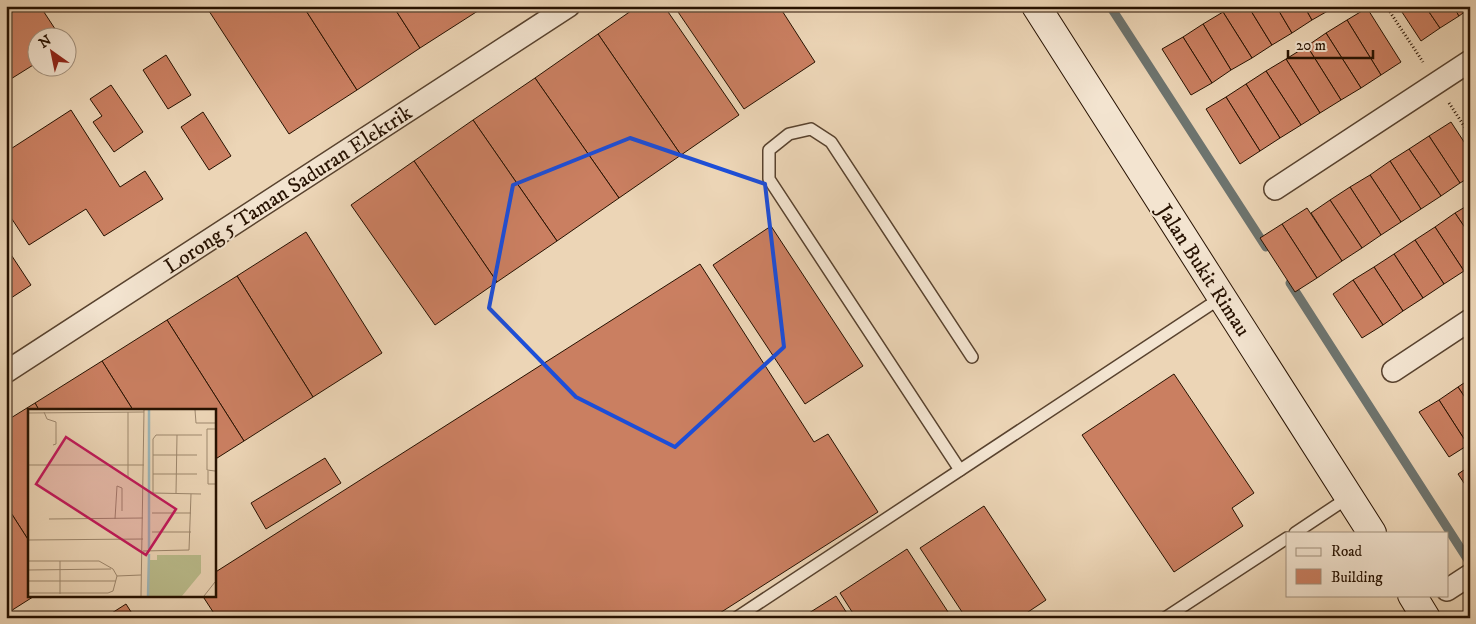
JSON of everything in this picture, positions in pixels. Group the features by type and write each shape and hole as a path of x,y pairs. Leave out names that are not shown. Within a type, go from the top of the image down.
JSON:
{"street":[{"name":"Lorong 5 Taman Saduran Elektrik","path":"6,372 569,6"},
{"name":"Jalan Bukit Rimau","path":"1036,6 1371,532"},
{"path":"1275,189 1470,61"},
{"path":"1392,371 1470,320"},
{"path":"1448,589 1470,576"}],"lane":[{"path":"960,470 769,179 769,150 789,134 811,129 831,142 972,357"},
{"path":"736,618 1222,297"},
{"path":"1297,532 1350,497"},
{"path":"1165,618 1286,539"}],"highlighted area":[{"path":"630,138 765,184 784,347 675,447 576,397 489,308 513,185"}],"building":[{"path":"6,6 40,6 54,28 28,28 28,68 6,82"},
{"path":"216,6 303,6 357,90 289,134 209,11"},
{"path":"303,6 393,6 420,48 357,90"},
{"path":"393,6 483,6 484,7 420,48"},
{"path":"638,6 664,6 739,115 681,155 598,34"},
{"path":"674,6 779,6 815,62 744,109"},
{"path":"1232,6 1248,6 1272,45 1252,58 1223,12"},
{"path":"1248,6 1276,6 1292,33 1272,45"},
{"path":"1276,6 1304,6 1312,20 1292,33"},
{"path":"1304,6 1332,6 1333,8 1312,20"},
{"path":"1398,6 1425,6 1440,28 1421,41"},
{"path":"1425,6 1453,6 1459,16 1440,28"},
{"path":"1453,6 1470,6 1470,8 1459,16"},
{"path":"1367,8 1401,62 1381,75 1347,20"},
{"path":"1223,12 1252,58 1231,70 1203,24"},
{"path":"1347,20 1381,75 1361,88 1326,33"},
{"path":"1203,24 1231,70 1212,83 1183,37"},
{"path":"1326,33 1361,88 1341,100 1307,46"},
{"path":"598,34 681,155 619,198 535,78"},
{"path":"1183,37 1212,83 1191,95 1162,49"},
{"path":"1307,46 1341,100 1320,113 1286,59"},
{"path":"166,55 191,95 168,109 143,70"},
{"path":"1286,59 1320,113 1301,125 1266,71"},
{"path":"1266,71 1301,125 1280,138 1246,84"},
{"path":"535,78 619,198 557,241 473,120"},
{"path":"1246,84 1280,138 1260,151 1226,97"},
{"path":"111,85 143,132 114,152 93,122 102,116 90,99"},
{"path":"1226,97 1260,151 1240,164 1206,109"},
{"path":"71,110 120,187 145,171 163,199 104,236 86,209 29,245 6,210 6,152"},
{"path":"203,112 231,156 209,170 181,127"},
{"path":"473,120 557,241 497,282 414,161"},
{"path":"1451,122 1470,151 1470,177 1460,183 1429,136"},
{"path":"1429,136 1460,183 1441,196 1409,149"},
{"path":"1409,149 1441,196 1421,209 1390,161"},
{"path":"414,161 497,282 435,325 351,205"},
{"path":"1390,161 1421,209 1401,222 1370,175"},
{"path":"1370,175 1401,222 1381,235 1350,187"},
{"path":"1350,187 1381,235 1362,248 1330,200"},
{"path":"1330,200 1362,248 1342,261 1311,213"},
{"path":"1470,204 1470,235 1455,213"},
{"path":"1307,208 1342,261 1317,278 1282,224"},
{"path":"1455,213 1470,235 1470,267 1464,271 1435,227"},
{"path":"1282,224 1317,278 1295,292 1260,238"},
{"path":"771,226 863,366 805,404 713,265"},
{"path":"1435,227 1464,271 1444,284 1415,240"},
{"path":"306,232 382,353 313,397 237,276"},
{"path":"1415,240 1444,284 1423,298 1394,254"},
{"path":"6,247 31,285 11,298 6,291"},
{"path":"1394,254 1423,298 1403,311 1374,267"},
{"path":"700,264 814,442 828,434 878,512 712,618 217,618 203,596 215,596 215,572"},
{"path":"1374,267 1403,311 1383,325 1353,280"},
{"path":"237,276 313,397 244,441 167,320"},
{"path":"1353,280 1383,325 1362,338 1333,294"},
{"path":"167,320 244,441 215,459 215,409 132,409 102,361"},
{"path":"102,361 132,409 38,409 35,403"},
{"path":"1174,374 1254,493 1232,508 1243,526 1174,572 1082,435"},
{"path":"1470,379 1470,405 1458,387"},
{"path":"1458,387 1470,405 1470,444 1468,445 1439,400"},
{"path":"1439,400 1468,445 1449,457 1419,412"},
{"path":"35,403 38,409 28,409 28,539 6,505 6,421"},
{"path":"325,458 341,483 266,529 251,503"},
{"path":"1470,466 1470,492 1458,474"},
{"path":"6,505 28,539 28,596 34,596 6,614"},
{"path":"984,506 1046,600 1019,618 966,618 920,548"},
{"path":"907,549 952,618 856,618 840,593"},
{"path":"836,596 850,618 801,618"},
{"path":"126,604 135,618 104,618"}],"waterway":[{"path":"1110,6 1266,247"},
{"path":"1290,283 1468,560"}]}
